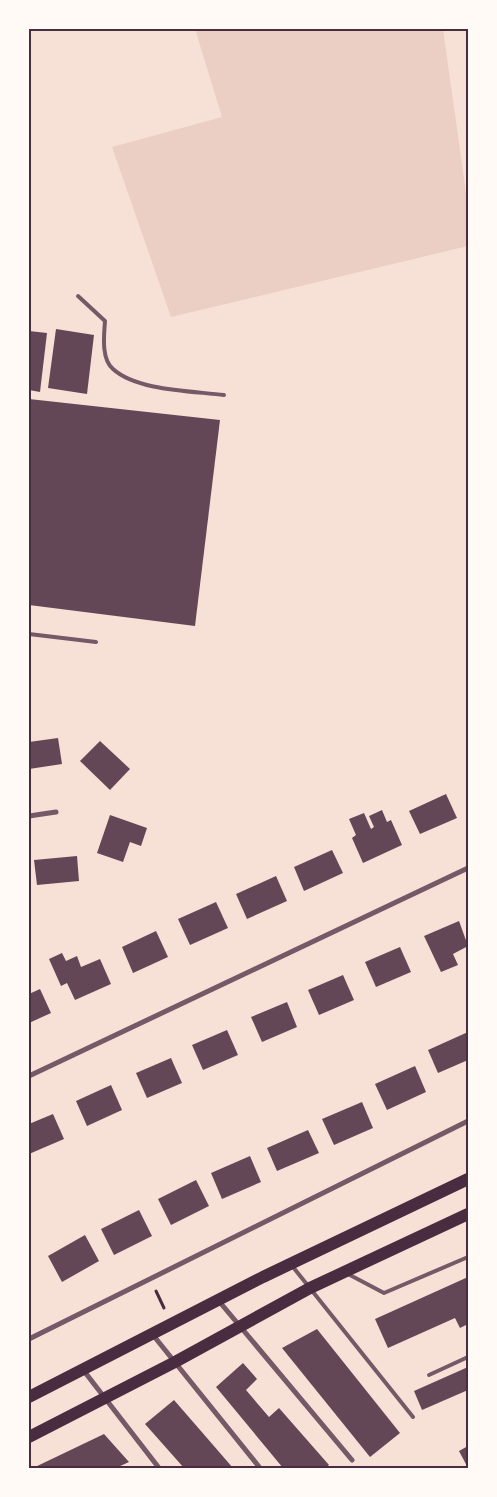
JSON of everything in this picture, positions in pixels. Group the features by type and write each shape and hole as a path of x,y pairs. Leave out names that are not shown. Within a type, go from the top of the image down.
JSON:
{"main road":[{"path":"29,1397 84,1371 290,1264 468,1179"},
{"path":"29,1437 175,1362 310,1288 468,1214"}],"street":[{"path":"29,816 56,812"},
{"path":"29,1076 468,868"},
{"path":"29,1339 468,1121"},
{"path":"218,1300 352,1460"},
{"path":"153,1335 260,1468"},
{"path":"84,1371 159,1468"}],"lane":[{"path":"78,296 105,321 104,350 112,369 133,381 161,387 224,395"},
{"path":"29,634 96,642"},
{"path":"345,1272 384,1293 468,1257"},
{"path":"290,1264 413,1418"},
{"path":"429,1375 468,1357"}],"shaded area":[{"path":"195,29 443,29 468,207 468,246 171,317 112,147 222,117"}],"building":[{"path":"56,329 94,335 87,394 48,388"},
{"path":"29,331 47,333 40,392 29,390"},
{"path":"29,399 220,420 195,626 29,605"},
{"path":"58,738 62,764 29,769 29,742"},
{"path":"100,741 130,769 110,790 80,761"},
{"path":"446,794 457,818 420,834 409,811"},
{"path":"382,810 387,822 391,820 402,845 363,863 352,838 356,835 349,819 364,813 371,829 374,827 369,816"},
{"path":"110,815 147,828 141,846 130,842 123,862 97,853"},
{"path":"332,850 343,873 304,891 294,867"},
{"path":"77,856 79,881 37,885 34,860"},
{"path":"276,876 287,901 247,919 236,894"},
{"path":"216,902 228,928 190,945 178,919"},
{"path":"459,921 468,946 453,954 458,965 441,972 424,936"},
{"path":"156,931 168,957 133,973 122,947"},
{"path":"400,947 411,972 376,987 365,962"},
{"path":"62,953 66,961 77,956 81,967 100,959 111,984 75,1000 67,983 61,986 49,959"},
{"path":"343,975 354,1000 319,1015 308,990"},
{"path":"40,989 51,1013 29,1023 29,994"},
{"path":"287,1002 297,1027 262,1042 251,1017"},
{"path":"227,1030 238,1055 203,1070 192,1045"},
{"path":"468,1032 468,1060 438,1073 428,1050"},
{"path":"171,1058 182,1083 147,1098 136,1073"},
{"path":"415,1066 426,1092 387,1110 375,1084"},
{"path":"111,1085 122,1110 87,1126 76,1101"},
{"path":"362,1102 373,1128 334,1145 322,1119"},
{"path":"53,1114 64,1139 29,1154 29,1124"},
{"path":"308,1130 319,1153 277,1171 267,1148"},
{"path":"250,1156 261,1182 222,1199 211,1173"},
{"path":"196,1180 209,1206 171,1225 158,1199"},
{"path":"139,1210 152,1236 114,1255 101,1229"},
{"path":"85,1235 99,1261 62,1282 48,1256"},
{"path":"468,1277 468,1324 460,1328 455,1318 388,1348 375,1319"},
{"path":"317,1329 400,1433 370,1457 282,1348"},
{"path":"243,1363 257,1379 246,1390 269,1417 279,1408 329,1465 325,1468 283,1468 216,1387"},
{"path":"468,1367 468,1390 422,1410 414,1391"},
{"path":"174,1400 233,1468 184,1468 145,1424"},
{"path":"104,1434 129,1462 116,1468 33,1468"},
{"path":"468,1446 468,1468 459,1451"}]}
